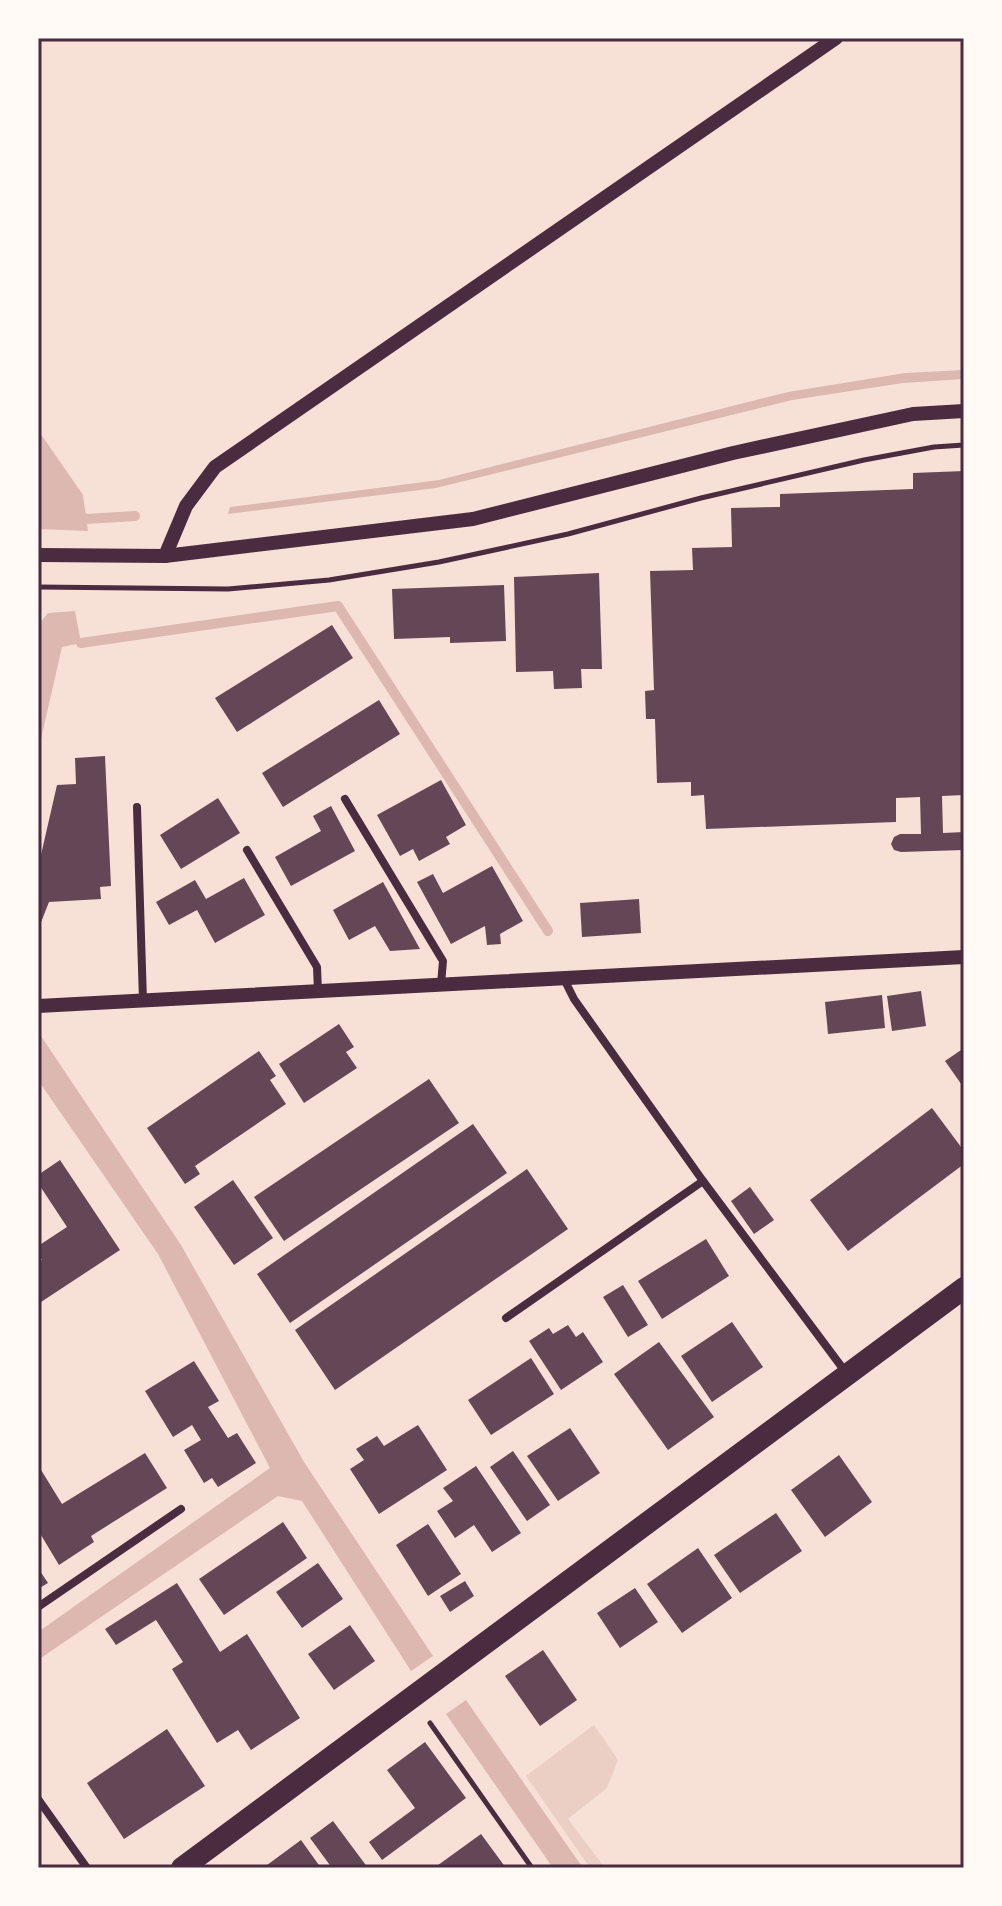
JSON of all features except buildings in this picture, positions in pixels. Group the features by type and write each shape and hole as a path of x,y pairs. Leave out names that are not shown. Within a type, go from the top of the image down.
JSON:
{"highway":[{"path":"182,1868 964,1288"}],"street":[{"path":"165,556 186,506 215,467 836,38"},
{"path":"38,555 165,556 473,519 748,450 913,414 964,411"},
{"path":"345,799 443,961 441,984"},
{"path":"137,807 143,1001"},
{"path":"247,850 317,967 318,991"},
{"path":"38,1006 964,957"},
{"path":"563,977 574,999 703,1181 847,1375"},
{"path":"506,1318 703,1181"},
{"path":"38,1607 181,1509"},
{"path":"38,1799 87,1868"}],"path":[{"path":"430,1723 532,1868"}],"shaded area":[{"path":"964,370 964,379 903,383 792,400 436,488 228,514 230,507 439,480 788,392 905,373"},
{"path":"38,430 83,495 88,531 38,529"},
{"path":"75,611 81,643 62,647 38,752 38,625 48,613"},
{"path":"39,1033 181,1245 304,1462 433,1656 411,1671 302,1501 278,1496 38,1660 38,1632 270,1468 158,1254 38,1080"},
{"path":"466,1700 583,1868 553,1868 446,1714"},
{"path":"594,1725 618,1760 607,1788 568,1819 605,1868 590,1868 526,1776"}],"waterway":[{"path":"73,513 86,519 135,516"},
{"path":"81,643 338,606 548,931"}]}
